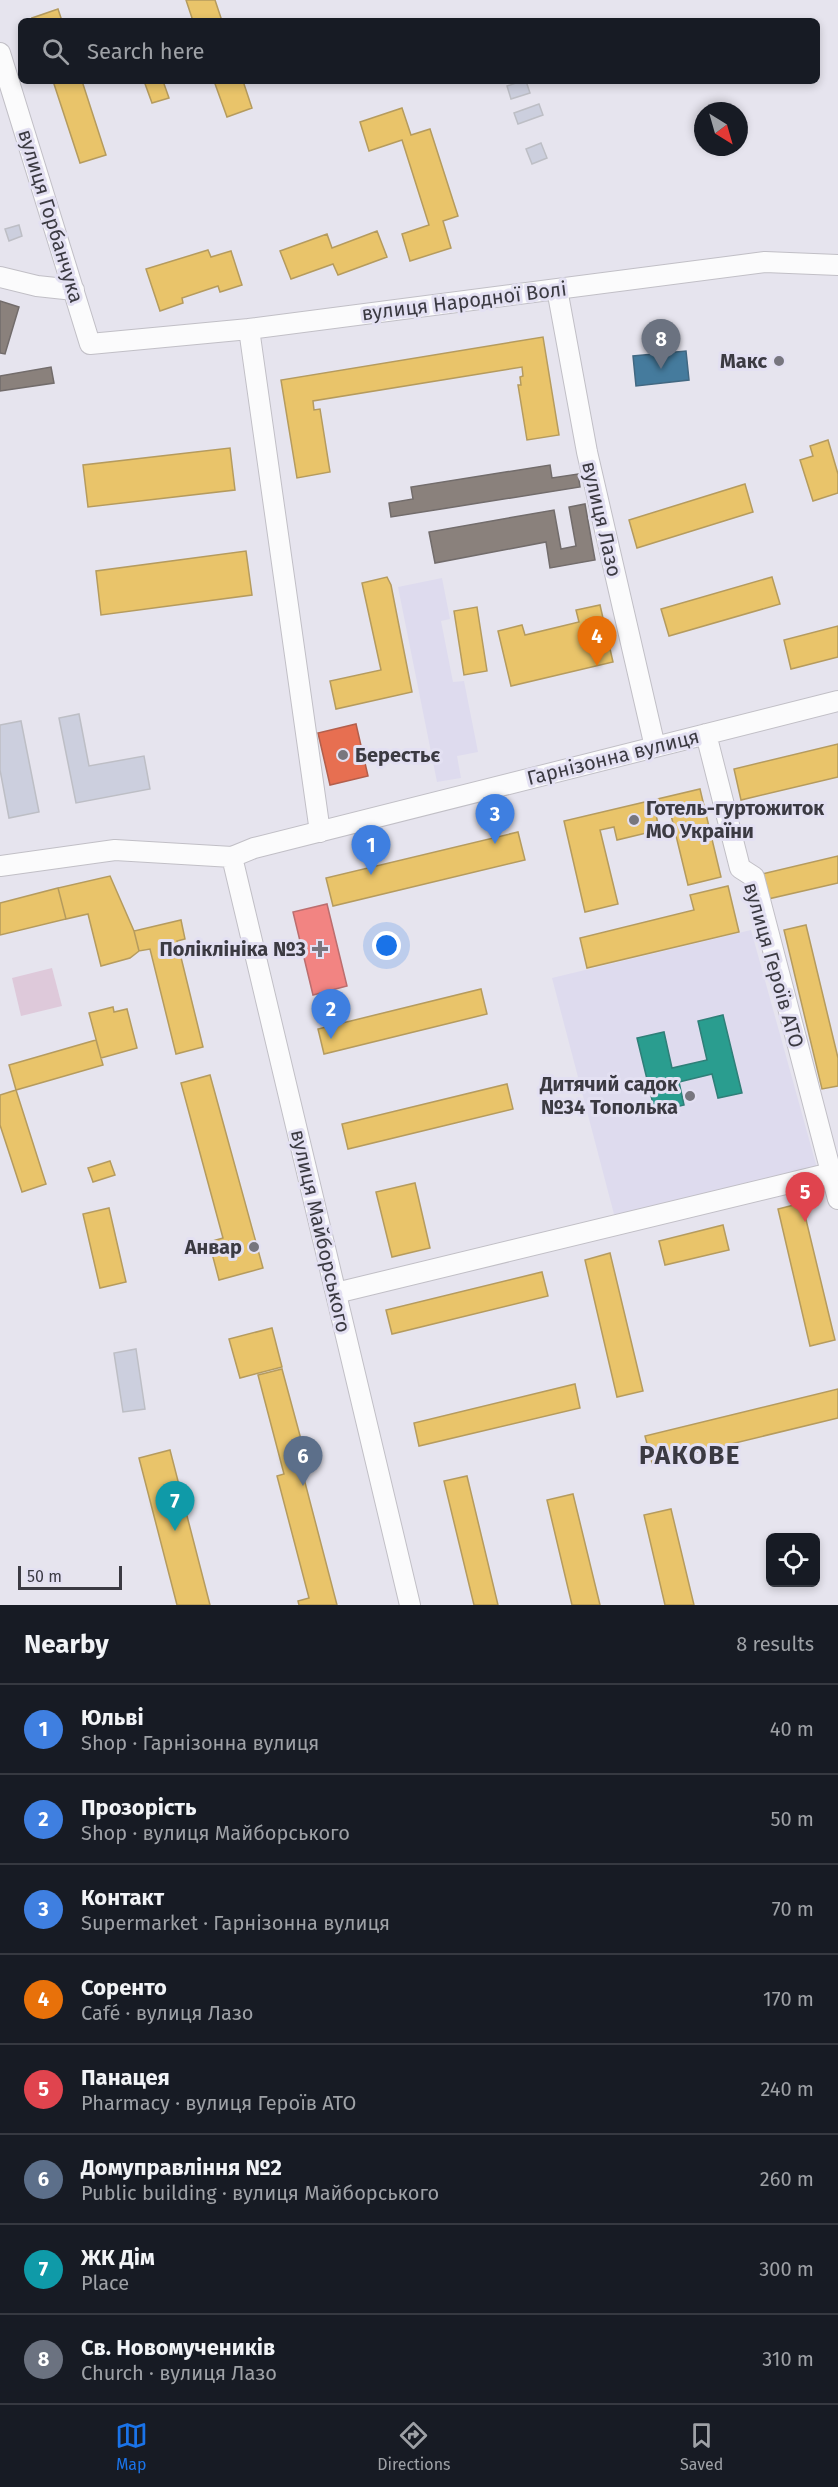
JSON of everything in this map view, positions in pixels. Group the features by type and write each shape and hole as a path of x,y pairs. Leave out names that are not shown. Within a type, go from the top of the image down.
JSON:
{"street":[{"name":"вулиця Горбанчука","path":"0,54 90,344"},
{"name":"вулиця Народної Волі","path":"90,344 249,329 765,262 838,265"},
{"path":"0,277 37,286 74,290"},
{"name":"вулиця Лазо","path":"557,289 587,452 655,747"},
{"path":"249,329 320,832"},
{"name":"Гарнізонна вулиця","path":"0,866 115,850 232,856 254,848 838,701"},
{"name":"вулиця Героїв АТО","path":"706,734 740,868 754,877 838,1199"},
{"name":"вулиця Майборського","path":"232,856 410,1605"},
{"path":"336,1293 831,1173"}],"shaded area":[{"path":"442,578 450,619 441,621 453,682 464,681 478,752 457,756 461,778 437,782 398,587"},
{"name":"Дитячий садок №34 Тополька","path":"751,930 817,1168 615,1218 552,978"},
{"path":"52,968 62,1006 21,1016 12,978"}],"building: Homes":[{"path":"186,0 215,0 221,18 192,18"},
{"path":"58,9 61,18 32,18"},
{"path":"54,84 83,84 106,155 80,163"},
{"path":"145,84 164,84 169,98 152,103"},
{"path":"215,84 244,84 252,108 227,117"},
{"path":"402,108 411,135 430,129 458,216 443,221 451,248 410,261 402,234 429,225 402,140 369,151 360,122"},
{"path":"377,231 387,257 338,275 333,264 291,279 280,251 327,234 332,248"},
{"path":"208,250 211,257 231,251 242,285 220,292 218,286 182,298 183,303 160,311 146,269"},
{"path":"543,337 559,435 527,440 518,385 521,385 520,377 523,376 522,367 313,401 314,410 320,409 330,472 297,478 281,380"},
{"path":"828,440 838,474 838,493 813,501 800,460 813,456 810,446"},
{"path":"230,448 235,490 88,507 83,465"},
{"path":"745,484 753,512 637,548 629,520"},
{"path":"246,551 252,595 101,615 96,571"},
{"path":"387,577 391,585 412,692 336,709 330,681 381,670 362,583"},
{"path":"772,577 780,604 669,636 661,609"},
{"path":"600,605 613,662 511,686 498,631 522,625 525,635 579,622 576,610"},
{"path":"477,607 487,671 464,675 454,611"},
{"path":"838,626 838,657 791,669 784,640"},
{"path":"838,744 838,777 741,800 734,769"},
{"path":"700,789 721,877 688,885 670,811 656,814 659,830 617,840 614,827 600,830 618,904 585,912 564,821"},
{"path":"518,832 525,860 333,906 326,878"},
{"path":"838,856 838,883 768,899 762,874"},
{"path":"110,876 134,931 139,951 130,958 101,966 88,914 66,919 58,888"},
{"path":"728,886 739,932 587,968 580,938 694,910 690,895"},
{"path":"58,888 66,919 0,935 0,903"},
{"path":"181,920 185,939 177,941 203,1047 176,1054 150,949 139,951 134,931"},
{"path":"806,925 838,1058 838,1086 822,1089 784,930"},
{"path":"481,989 487,1014 324,1054 318,1029"},
{"path":"113,1007 114,1012 127,1009 137,1048 101,1058 89,1013"},
{"path":"96,1040 103,1065 16,1090 9,1065"},
{"path":"210,1075 263,1268 219,1280 209,1242 223,1238 181,1083"},
{"path":"507,1084 513,1109 348,1149 342,1124"},
{"path":"16,1090 46,1184 22,1192 0,1125 0,1095"},
{"path":"110,1161 115,1175 93,1182 88,1168"},
{"path":"415,1183 430,1248 392,1257 376,1192"},
{"path":"802,1203 835,1340 810,1346 778,1209"},
{"path":"109,1208 126,1282 100,1288 83,1214"},
{"path":"723,1225 729,1250 665,1265 659,1241"},
{"path":"610,1253 643,1391 617,1397 585,1260"},
{"path":"542,1272 548,1296 392,1334 386,1310"},
{"path":"272,1328 282,1367 240,1378 229,1339"},
{"path":"282,1369 309,1469 302,1471 337,1605 299,1605 298,1601 309,1598 277,1476 284,1474 258,1375"},
{"path":"575,1384 580,1408 419,1446 414,1423"},
{"path":"838,1389 838,1418 652,1463 645,1436"},
{"path":"170,1450 210,1605 177,1605 139,1458"},
{"path":"467,1476 498,1605 474,1605 444,1481"},
{"path":"573,1494 600,1605 572,1605 547,1500"},
{"path":"671,1509 694,1605 665,1605 644,1515"}],"building: Shops":[{"path":"356,724 368,776 330,785 318,733"}],"building: Schools":[{"path":"723,1015 742,1093 718,1098 712,1074 679,1082 684,1105 655,1112 637,1038 664,1032 672,1068 707,1060 698,1021"}],"building: Health":[{"path":"327,904 347,986 313,995 293,912"}],"building: Public":[{"path":"686,351 689,380 636,386 633,356"}],"building: Industry":[{"path":"0,301 19,307 5,354 0,353"},
{"path":"51,367 54,383 0,391 0,376"},
{"path":"550,465 552,478 578,474 580,487 391,517 389,503 413,499 411,487"},
{"path":"585,504 595,560 550,568 546,542 435,563 429,532 554,510 561,549 576,546 569,507"}],"building: Other":[{"path":"527,84 530,93 511,99 507,86"},
{"path":"539,104 543,115 518,124 514,113"},
{"path":"541,143 547,158 532,164 526,149"},
{"path":"19,225 22,236 9,241 5,229"},
{"path":"79,714 89,766 144,756 150,789 76,803 59,718"},
{"path":"21,721 39,812 9,818 0,770 0,725"},
{"path":"136,1349 145,1409 123,1412 114,1353"}],"place":[{"name":"Макс","path":"779,361"},
{"name":"Св. Новомучеників","path":"661,369"},
{"name":"Соренто","path":"597,666"},
{"name":"Берестьє","path":"343,755"},
{"name":"Готель-гуртожиток МО України","path":"634,820"},
{"name":"Контакт","path":"495,844"},
{"name":"Юльві","path":"371,875"},
{"name":"Поліклініка №3","path":"320,949"},
{"name":"Прозорість","path":"331,1039"},
{"name":"Дитячий садок №34 Тополька","path":"690,1096"},
{"name":"Панацея","path":"805,1222"},
{"name":"Анвар","path":"254,1247"},
{"name":"Домуправління №2","path":"303,1486"},
{"name":"ЖК Дім","path":"175,1531"}],"district":[{"name":"РАКОВЕ","path":"690,1455"}]}
